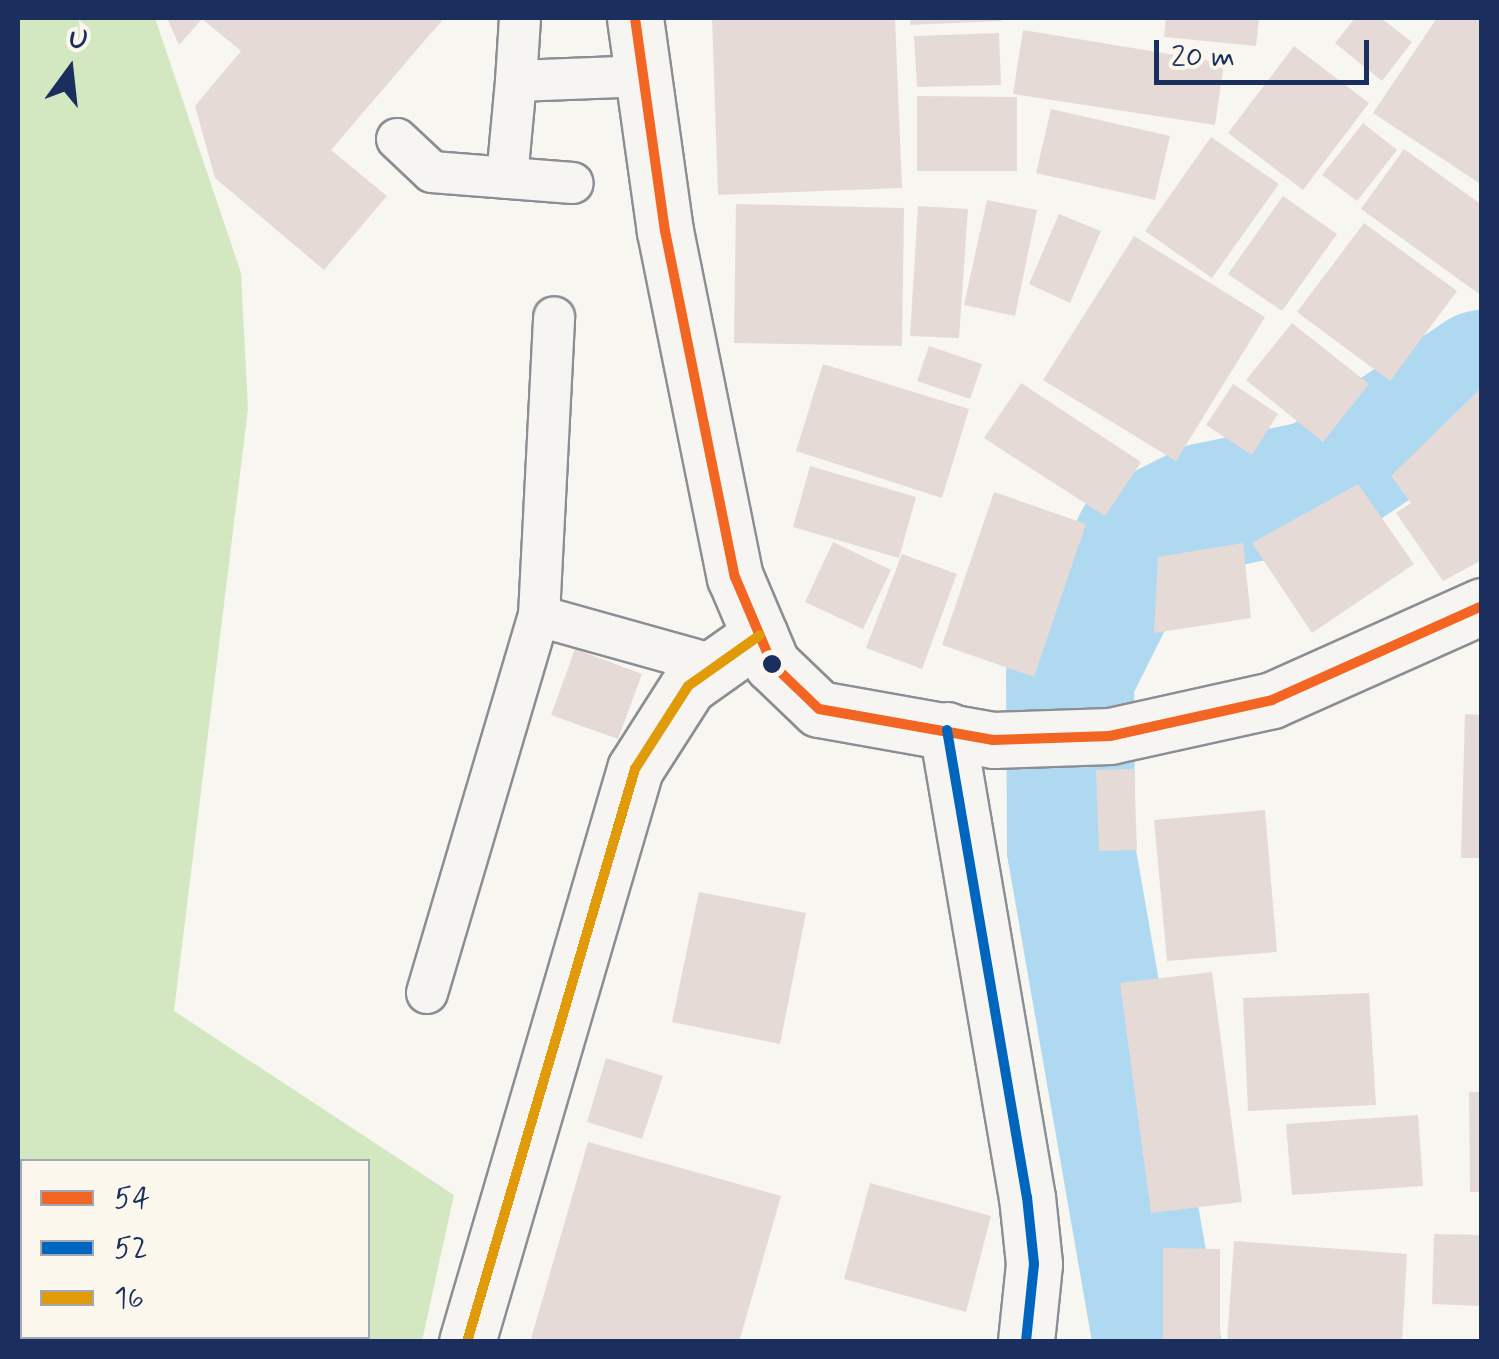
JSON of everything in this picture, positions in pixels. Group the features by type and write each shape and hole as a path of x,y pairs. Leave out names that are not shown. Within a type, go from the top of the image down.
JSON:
{"street":[{"path":"635,18 710,469 735,578 790,687 819,709 970,735 1110,736 1272,700 1482,606"},
{"path":"467,1342 635,769 662,715 714,665 760,634"},
{"path":"970,735 1034,1264 1026,1342"}],"lane":[{"path":"507,178 520,18"},
{"path":"516,80 646,76"},
{"path":"397,140 432,172 573,183"},
{"path":"427,993 540,616 554,317"},
{"path":"540,616 714,665"}],"green space":[{"path":"18,18 155,18 241,273 248,409 174,1011 454,1195 422,1341 18,1341"}],"building":[{"path":"167,18 444,18 331,150 387,196 324,270 215,178 195,106 241,51 202,19 179,45"},
{"path":"712,18 895,18 902,188 718,195"},
{"path":"910,18 1002,18 1002,21 910,25"},
{"path":"1166,18 1259,18 1256,46 1164,37"},
{"path":"1355,18 1381,18 1412,42 1382,81 1335,43"},
{"path":"1437,18 1482,18 1482,185 1373,113"},
{"path":"1023,30 1224,63 1215,125 1013,94"},
{"path":"999,33 1001,85 917,87 914,36"},
{"path":"1294,46 1369,103 1303,190 1228,133"},
{"path":"917,96 1017,97 1017,171 917,171"},
{"path":"1051,109 1170,136 1155,200 1036,173"},
{"path":"1363,123 1397,150 1357,201 1322,175"},
{"path":"1211,137 1279,184 1212,278 1145,231"},
{"path":"1404,149 1482,205 1482,296 1361,209"},
{"path":"1283,196 1337,234 1282,311 1228,274"},
{"path":"987,200 1037,210 1015,316 964,305"},
{"path":"736,204 904,208 902,346 734,343"},
{"path":"918,206 968,209 959,338 910,336"},
{"path":"1059,214 1101,231 1070,303 1029,284"},
{"path":"1364,223 1457,291 1390,381 1297,312"},
{"path":"1134,236 1265,317 1176,461 1043,380"},
{"path":"1292,323 1369,384 1323,442 1246,380"},
{"path":"929,346 982,364 970,399 917,381"},
{"path":"823,364 969,409 942,498 796,451"},
{"path":"1021,383 1141,462 1105,516 984,438"},
{"path":"1233,384 1278,414 1252,455 1206,425"},
{"path":"1482,387 1482,560 1443,581 1396,513 1411,503 1391,476"},
{"path":"810,466 916,497 899,558 793,527"},
{"path":"1358,484 1414,564 1312,633 1252,543"},
{"path":"994,492 1086,524 1034,677 942,645"},
{"path":"833,542 891,570 863,629 805,602"},
{"path":"1243,543 1251,618 1154,633 1158,557"},
{"path":"902,554 957,574 922,669 866,648"},
{"path":"575,649 642,674 618,739 551,715"},
{"path":"1465,714 1482,715 1482,858 1461,858"},
{"path":"1134,769 1137,850 1099,851 1096,770"},
{"path":"1265,810 1277,952 1167,961 1154,820"},
{"path":"699,892 806,913 780,1044 672,1022"},
{"path":"1212,972 1242,1202 1151,1213 1120,983"},
{"path":"1369,993 1376,1105 1248,1111 1243,998"},
{"path":"606,1058 663,1076 642,1139 587,1122"},
{"path":"1469,1092 1482,1092 1482,1192 1470,1192"},
{"path":"1418,1115 1423,1186 1292,1195 1286,1124"},
{"path":"588,1142 781,1196 739,1342 530,1342"},
{"path":"870,1183 991,1216 966,1312 844,1279"},
{"path":"1434,1234 1482,1235 1482,1306 1432,1304"},
{"path":"1234,1241 1407,1254 1402,1342 1227,1342"},
{"path":"1163,1248 1220,1249 1220,1342 1163,1342"}],"waterway":[{"path":"1157,1342 1071,849 1070,677 1138,541 1206,507 1318,484 1482,374"}],"transit line":[{"name":"54","path":"635,18 665,231 735,577 772,664 819,709 993,740 1110,736 1272,700 1482,606"},
{"name":"16","path":"467,1342 635,769 688,686 760,635"},
{"name":"52","path":"947,730 1027,1197 1034,1264 1026,1342"}]}
